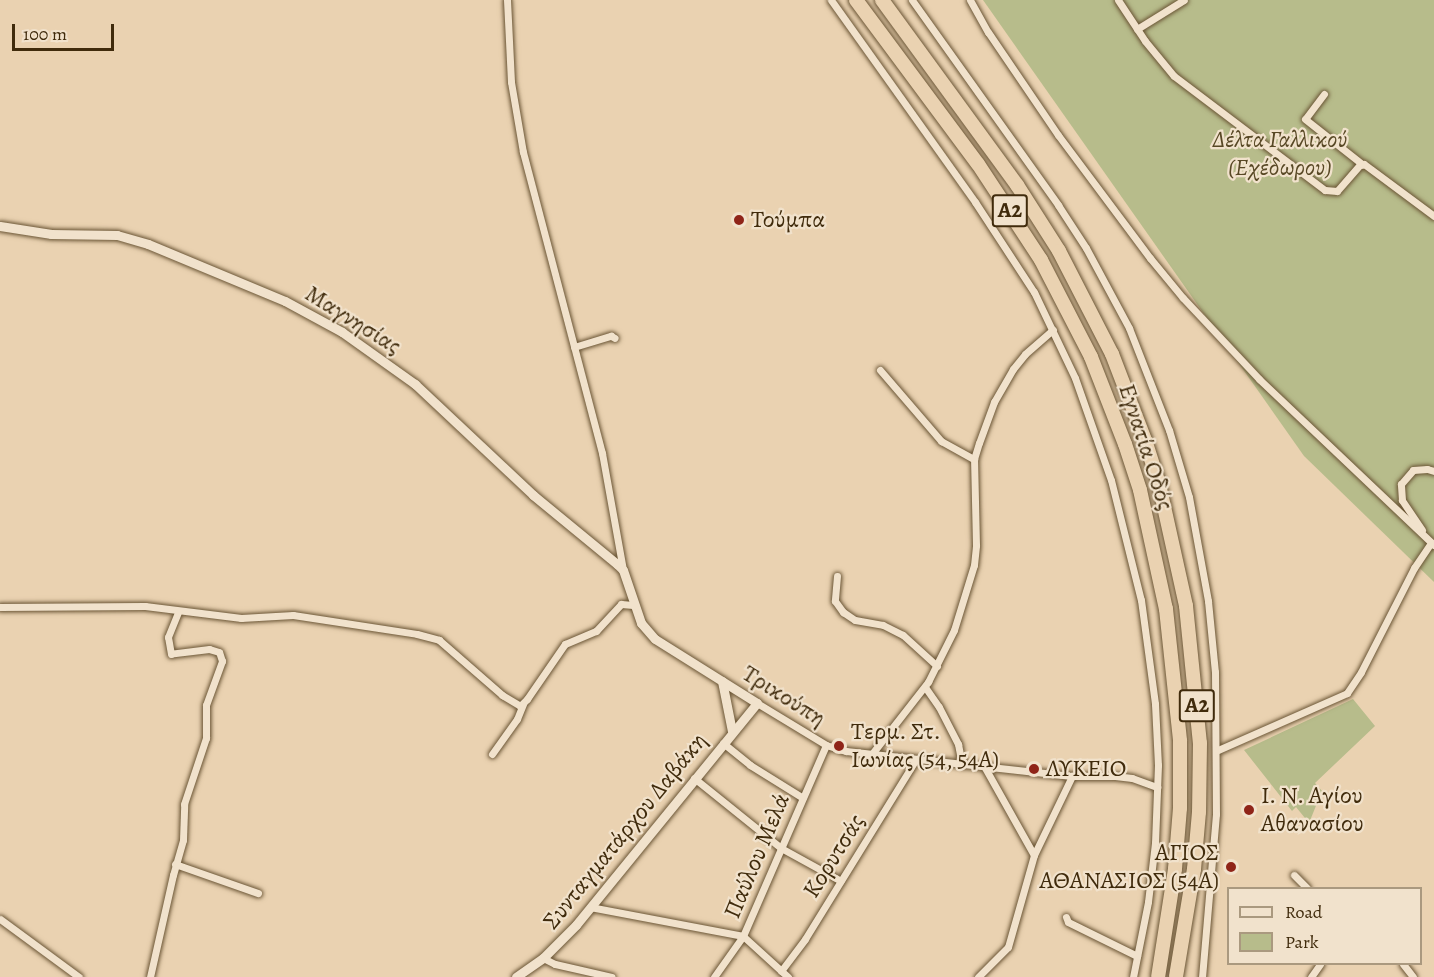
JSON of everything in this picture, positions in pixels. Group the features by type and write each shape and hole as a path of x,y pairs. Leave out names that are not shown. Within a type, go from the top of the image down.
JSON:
{"highway":[{"name":"Εγνατία Οδός","path":"856,0 984,172 1041,260 1091,357 1134,471 1166,609 1180,741 1180,808 1175,869 1158,977"},
{"name":"Εγνατία Οδός","path":"882,0 1017,185 1059,251 1112,354 1159,484 1186,606 1200,743 1199,812 1194,869 1176,977"}],"street":[{"path":"507,0 511,82 521,141 602,453 623,570"},
{"path":"831,0 1010,252 1053,330 1075,378 1104,458 1123,522 1141,600 1155,704 1157,787 1153,855 1133,977"},
{"path":"912,0 1058,205 1110,291 1144,364 1169,430 1191,508 1208,601 1215,672 1218,750 1216,814 1202,977"},
{"path":"970,0 988,32 1058,135 1176,290 1258,380 1433,544 1414,568 1361,672 1347,693 1218,750"},
{"path":"1118,0 1137,29 1174,76 1192,92 1325,190 1336,191 1362,164"},
{"path":"1137,29 1184,0"},
{"path":"1324,94 1305,118 1362,164 1434,216"},
{"name":"Μαγνησίας","path":"0,226 51,234 106,234 148,244 285,301 318,318 388,363 415,384 532,495 623,570"},
{"path":"871,755 925,687 937,666 965,602 974,565 976,545 974,459 994,402 1013,369 1025,354 1053,330"},
{"path":"574,347 611,336 615,338"},
{"path":"880,370 922,422 941,441 974,459"},
{"path":"1424,536 1417,520 1402,500 1401,484 1413,470 1434,471"},
{"name":"Τρικούπη","path":"623,570 641,623 655,639 826,745 871,755 962,765 1072,776 1123,777 1157,787"},
{"path":"837,576 835,601 843,612 855,620 883,625 903,635 937,666"},
{"path":"492,754 517,719 523,704 565,644 596,631 621,604 633,605"},
{"path":"0,607 114,605 145,606 177,612 241,618 293,615 433,637 516,706 523,704"},
{"path":"150,977 185,829 184,815 188,791 207,738 206,705 222,658 219,652 209,649 171,654 168,637 177,612"},
{"path":"722,681 732,731"},
{"path":"925,687 939,707 958,744 962,765"},
{"name":"Συνταγματάρχου Δαβάκη","path":"516,977 543,958 590,907 757,703"},
{"path":"723,743 750,765 803,798"},
{"name":"Παύλου Μελά","path":"714,977 743,936 826,745"},
{"name":"Κορυτσάς","path":"781,971 841,881 916,759"},
{"path":"984,766 1034,855"},
{"path":"978,977 1008,947 1034,855 1072,776"},
{"path":"694,778 781,848 841,881"},
{"path":"175,864 258,893"},
{"path":"1294,875 1307,887"},
{"path":"590,907 743,936 788,977"},
{"path":"1066,917 1068,922 1137,956"},
{"path":"0,919 79,977"},
{"path":"543,958 555,964 612,977"}],"green space":[{"name":"Δέλτα Γαλλικού (Εχέδωρου)","path":"983,0 1434,0 1434,582 1304,456"},
{"path":"1353,699 1375,726 1315,783 1322,791 1309,823 1296,807 1292,811 1244,750"}],"place":[{"name":"Τούμπα","path":"739,220"},
{"name":"Τερμ. Στ. Ιωνίας (54, 54Α)","path":"839,746"},
{"name":"ΛΥΚΕΙΟ","path":"1034,769"},
{"name":"Ι. Ν. Αγίου Αθανασίου","path":"1249,810"},
{"name":"ΑΓΙΟΣ ΑΘΑΝΑΣΙΟΣ (54Α)","path":"1231,867"}]}
